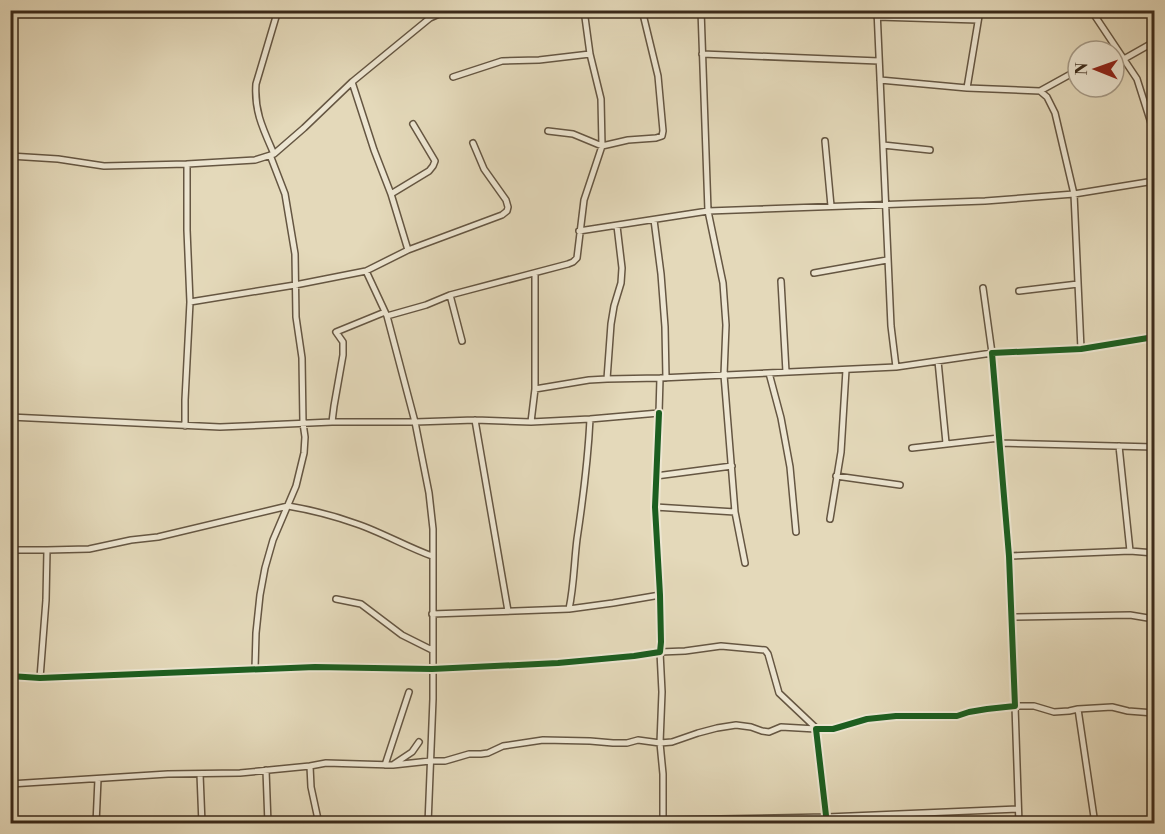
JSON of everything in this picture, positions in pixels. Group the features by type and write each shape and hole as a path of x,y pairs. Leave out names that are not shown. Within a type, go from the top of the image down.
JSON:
{"street":[{"path":"255,669 260,595 273,540 296,486 304,453 305,437 302,358 296,317 295,254 285,194 256,109 255,96 256,84 278,10"},
{"path":"10,156 58,159 104,166 255,160 272,154 304,128 352,82 429,18 454,10"},
{"path":"332,422 343,355 343,342 336,333 386,314 426,305 450,295 573,262 577,258 584,200 602,146 601,99 590,54 584,10"},
{"path":"548,131 573,134 602,146 662,136 658,76 642,10"},
{"path":"701,10 708,211 723,283 726,325 724,375 735,512 745,563"},
{"path":"967,88 980,10"},
{"path":"1071,10 1082,10"},
{"path":"1091,10 1108,39"},
{"path":"896,367 887,260 877,14 978,20"},
{"path":"1126,58 1155,42"},
{"path":"453,77 502,61 539,60 590,54"},
{"path":"702,54 879,61"},
{"path":"1126,62 1137,79 1155,140"},
{"path":"880,80 967,88 1040,91 1066,77"},
{"path":"352,82 408,250"},
{"path":"1040,91 1047,96 1055,113 1074,194 1081,349"},
{"path":"391,194 429,171 435,161 413,124"},
{"path":"825,141 831,206"},
{"path":"190,302 295,285 366,270 408,250 502,215 507,211 506,200 484,169 473,143"},
{"path":"882,145 930,150"},
{"path":"185,426 190,302 187,164"},
{"path":"579,231 708,211 985,201 1074,194 1155,182"},
{"path":"654,220 665,327 655,507 660,595 662,692 660,743 663,820"},
{"path":"607,379 611,324 621,283 622,268 617,226"},
{"path":"814,273 887,260"},
{"path":"366,270 386,314 415,422 432,510 433,699 428,824"},
{"path":"531,422 534,389 535,273"},
{"path":"781,281 786,372"},
{"path":"1019,291 1078,284"},
{"path":"983,288 992,353 1009,556 1019,824"},
{"path":"450,295 462,341"},
{"path":"534,389 589,380 896,367 992,353 1081,349 1155,337"},
{"path":"939,361 946,443"},
{"path":"830,519 841,452 846,370"},
{"path":"769,373 781,418 790,467 796,532"},
{"path":"10,417 220,427 332,422 475,420 531,422 659,413"},
{"path":"569,609 584,499 590,419"},
{"path":"475,420 508,611"},
{"path":"912,448 946,443 999,441 1155,447"},
{"path":"1119,446 1130,551"},
{"path":"656,476 732,466"},
{"path":"836,476 900,485"},
{"path":"10,549 89,549 123,541 158,537 288,506 307,509 359,525 432,556"},
{"path":"655,507 735,512"},
{"path":"40,678 47,550"},
{"path":"1009,556 1155,552"},
{"path":"432,614 569,609 660,595"},
{"path":"336,599 361,604 402,635 432,650"},
{"path":"1011,617 1130,615 1155,619"},
{"path":"10,676 40,678 315,667 432,669 558,663 721,646 765,650 779,693 816,729 827,820"},
{"path":"385,765 409,692"},
{"path":"10,784 240,773 326,763 393,765 452,760 469,754 488,753 503,746 543,740 627,743 638,740 660,743 736,725 769,732 781,727 832,729 867,719 896,716 957,716 1015,706 1034,706 1054,712 1112,707 1155,713"},
{"path":"1078,709 1095,824"},
{"path":"393,765 412,752 418,742"},
{"path":"310,766 311,787 319,824"},
{"path":"266,770 268,824"},
{"path":"200,774 202,824"},
{"path":"96,824 98,779"},
{"path":"595,824 663,820 827,820 1018,809"}],"cycle path":[{"path":"827,824 816,729 833,729 867,719 896,716 957,716 969,712 1015,706 1009,556 992,353 1081,349 1154,337"},
{"path":"10,676 40,678 315,667 432,669 558,663 660,652 660,595 655,507 659,413"}]}
